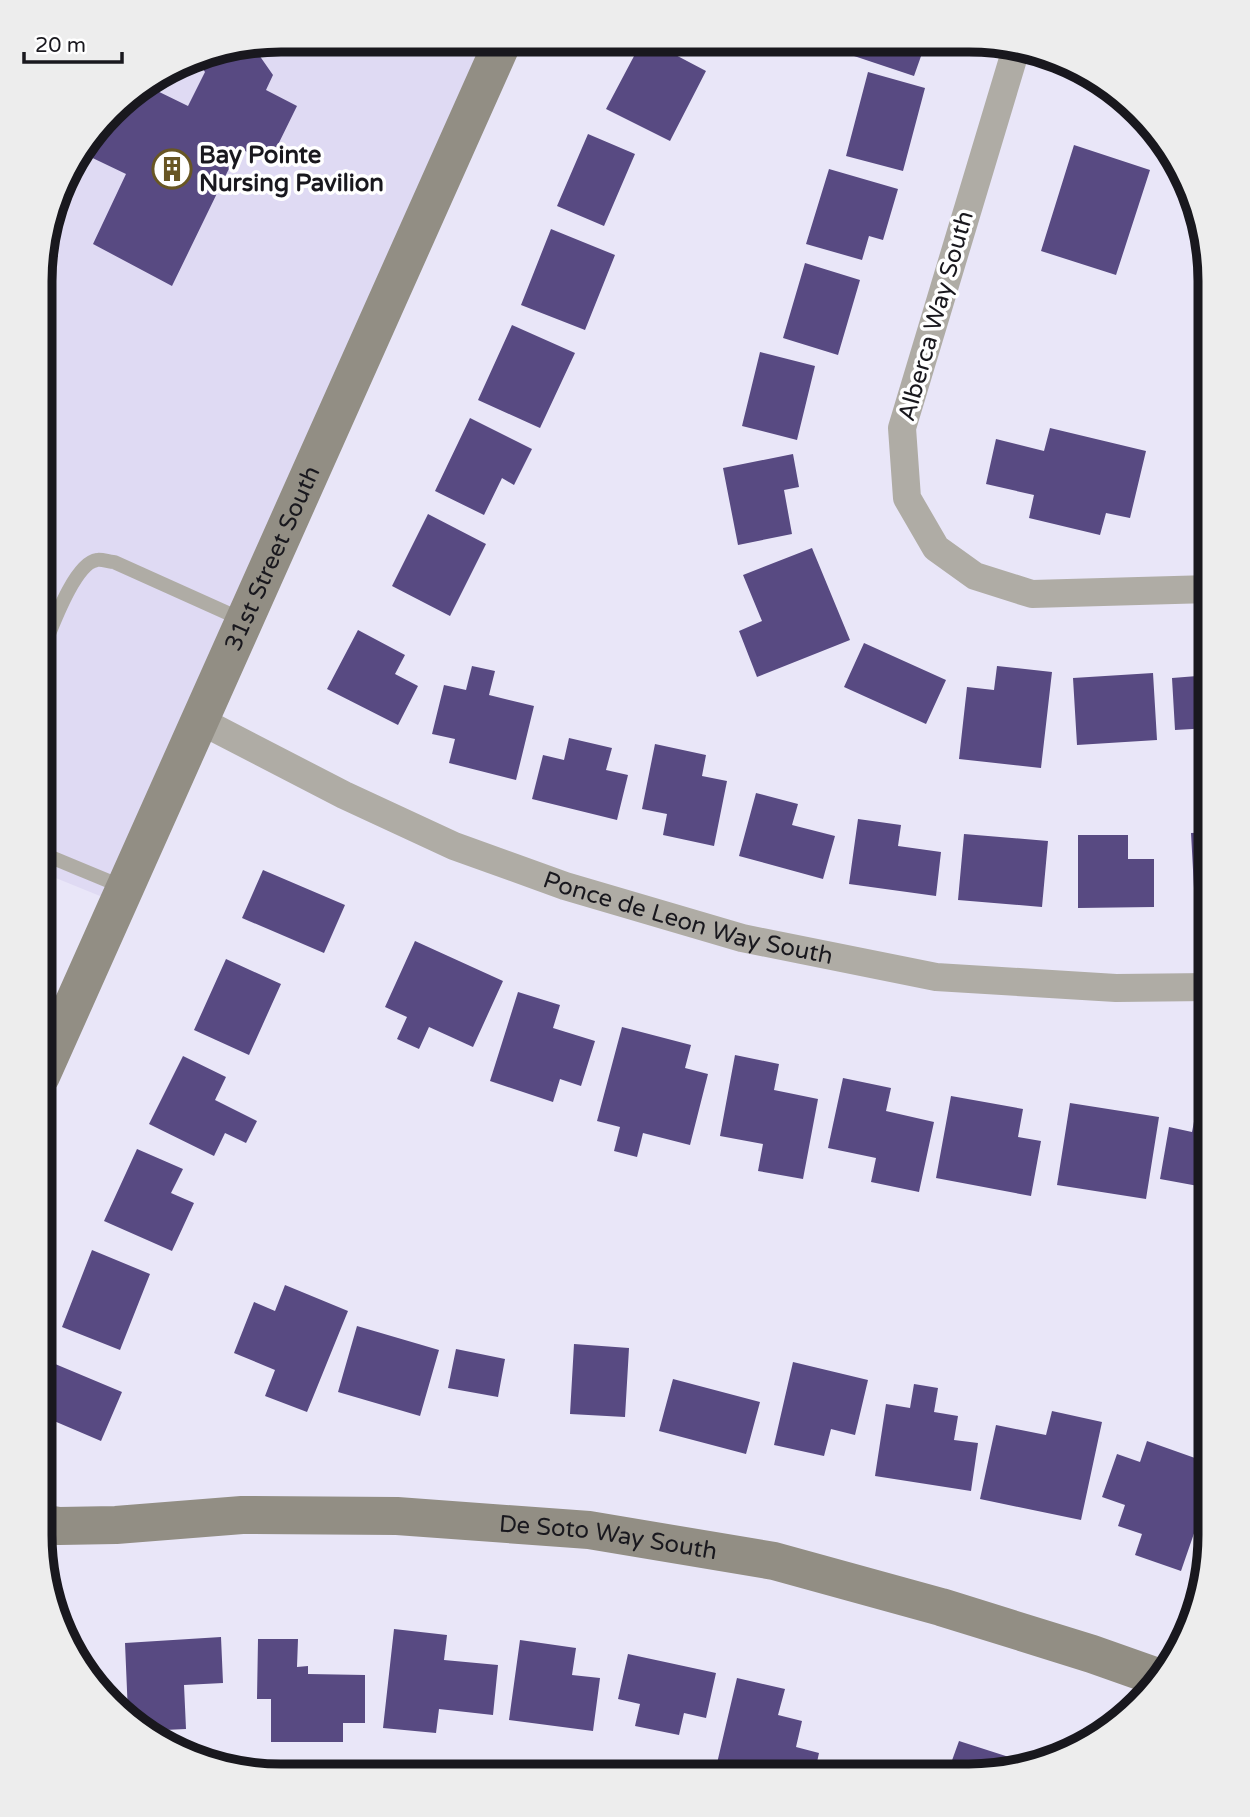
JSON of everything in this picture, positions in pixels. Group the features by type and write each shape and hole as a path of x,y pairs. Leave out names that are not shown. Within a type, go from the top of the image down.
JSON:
{"street":[{"name":"31st Street South","path":"52,1051 498,53"},
{"name":"Alberca Way South","path":"1014,57 902,428 907,498 936,548 975,576 1032,594 1198,589"},
{"name":"Ponce de Leon Way South","path":"199,720 344,795 454,846 565,886 742,938 936,977 1116,988 1197,987"},
{"name":"De Soto Way South","path":"52,1525 116,1525 242,1515 384,1516 589,1530 774,1561 941,1607 1150,1674"}],"lane":[{"path":"52,628 74,579 84,567 96,560 114,562 244,620"},
{"path":"52,858 124,888"}],"shaded area":[{"path":"267,53 479,53 103,895 52,876 52,282 60,222 70,194 91,154 131,109 167,83 222,60"}],"building":[{"path":"636,52 671,52 706,71 670,141 606,109"},
{"path":"843,52 922,52 914,76"},
{"name":"Bay Pointe Nursing Pavilion","path":"258,54 273,75 266,90 297,106 269,163 239,148 172,286 93,244 126,174 89,157 131,109 156,90 188,106 205,72 202,67 222,60"},
{"path":"868,72 925,88 903,171 846,156"},
{"path":"588,134 635,154 604,226 557,206"},
{"path":"1074,145 1150,170 1116,275 1041,251"},
{"path":"829,169 898,189 883,240 869,236 862,260 806,244"},
{"path":"551,229 615,255 585,330 521,305"},
{"path":"57,238 58,257 54,257"},
{"path":"805,263 860,280 838,355 783,338"},
{"path":"512,325 575,353 540,428 478,400"},
{"path":"760,352 815,366 797,440 742,426"},
{"path":"470,418 532,449 514,485 502,478 484,515 435,491"},
{"path":"1050,428 1146,451 1130,518 1106,513 1100,535 1029,518 1034,495 986,484 996,439 1044,451"},
{"path":"793,454 799,487 784,490 792,534 738,545 723,468"},
{"path":"428,514 486,544 450,616 392,586"},
{"path":"812,548 850,640 757,677 739,631 762,621 743,575"},
{"path":"358,630 405,655 395,674 418,686 398,725 327,689"},
{"path":"864,643 946,680 926,724 844,687"},
{"path":"472,666 495,671 489,695 534,706 516,780 449,763 455,739 432,734 444,685 466,690"},
{"path":"997,666 1052,672 1041,768 959,759 967,687 994,690"},
{"path":"1153,673 1157,740 1077,745 1073,678"},
{"path":"1198,676 1198,729 1175,730 1172,678"},
{"path":"569,738 612,748 606,770 628,775 617,820 532,799 543,755 564,760"},
{"path":"655,744 706,755 702,776 727,781 714,846 663,835 667,814 642,809"},
{"path":"756,793 798,804 792,825 835,836 823,879 739,856"},
{"path":"858,819 901,825 898,846 941,852 936,896 849,884"},
{"path":"1191,833 1198,833 1198,888 1194,888"},
{"path":"964,834 1048,841 1042,907 958,900"},
{"path":"1078,835 1128,835 1128,859 1154,859 1154,907 1078,908"},
{"path":"263,870 345,905 324,953 242,918"},
{"path":"415,941 503,981 473,1047 429,1027 419,1049 397,1039 407,1017 385,1007"},
{"path":"226,959 281,984 249,1055 194,1030"},
{"path":"518,992 560,1005 553,1028 595,1041 581,1086 560,1079 553,1102 490,1081"},
{"path":"622,1027 691,1045 685,1068 708,1074 690,1145 643,1133 637,1157 614,1151 620,1127 597,1121"},
{"path":"735,1055 779,1064 774,1090 818,1099 803,1179 758,1171 763,1144 720,1136"},
{"path":"183,1056 226,1077 215,1100 257,1121 246,1143 225,1133 214,1156 149,1124"},
{"path":"843,1078 891,1088 886,1111 934,1122 919,1192 871,1182 876,1158 828,1148"},
{"path":"951,1096 1023,1109 1018,1137 1041,1141 1031,1196 936,1178"},
{"path":"1070,1103 1159,1117 1146,1199 1057,1185"},
{"path":"1197,1106 1197,1186 1160,1179 1169,1127 1192,1132"},
{"path":"137,1149 183,1169 171,1193 194,1203 172,1251 104,1221"},
{"path":"92,1250 150,1274 120,1350 62,1327"},
{"path":"285,1285 348,1311 307,1412 265,1396 275,1370 234,1353 254,1302 275,1311"},
{"path":"357,1326 439,1350 420,1416 338,1392"},
{"path":"574,1344 629,1348 625,1417 570,1414"},
{"path":"456,1349 505,1359 498,1397 448,1388"},
{"path":"793,1362 868,1380 855,1435 831,1429 824,1456 774,1445"},
{"path":"52,1363 122,1392 101,1441 52,1420"},
{"path":"673,1379 760,1402 746,1454 659,1431"},
{"path":"914,1384 938,1388 934,1412 958,1416 954,1440 978,1443 971,1491 875,1476 886,1404 910,1408"},
{"path":"1052,1411 1102,1422 1081,1520 980,1499 996,1425 1046,1435"},
{"path":"1147,1441 1197,1459 1197,1525 1181,1571 1135,1555 1142,1534 1118,1526 1125,1505 1102,1497 1117,1454 1140,1462"},
{"path":"394,1629 447,1635 444,1660 498,1665 493,1715 439,1709 436,1733 383,1728"},
{"path":"221,1637 223,1683 184,1685 186,1729 161,1730 128,1705 125,1643"},
{"path":"258,1639 298,1639 297,1667 308,1666 308,1674 365,1675 365,1723 343,1723 343,1742 271,1742 271,1699 257,1699"},
{"path":"520,1640 576,1648 572,1675 600,1678 593,1731 509,1720"},
{"path":"628,1654 716,1673 706,1718 684,1713 679,1735 635,1726 640,1704 618,1699"},
{"path":"737,1678 785,1689 778,1715 802,1721 796,1747 819,1753 817,1764 717,1764"},
{"path":"959,1741 1012,1758 998,1763 951,1764"}],"place":[{"name":"Bay Pointe Nursing Pavilion","path":"172,169"}]}
